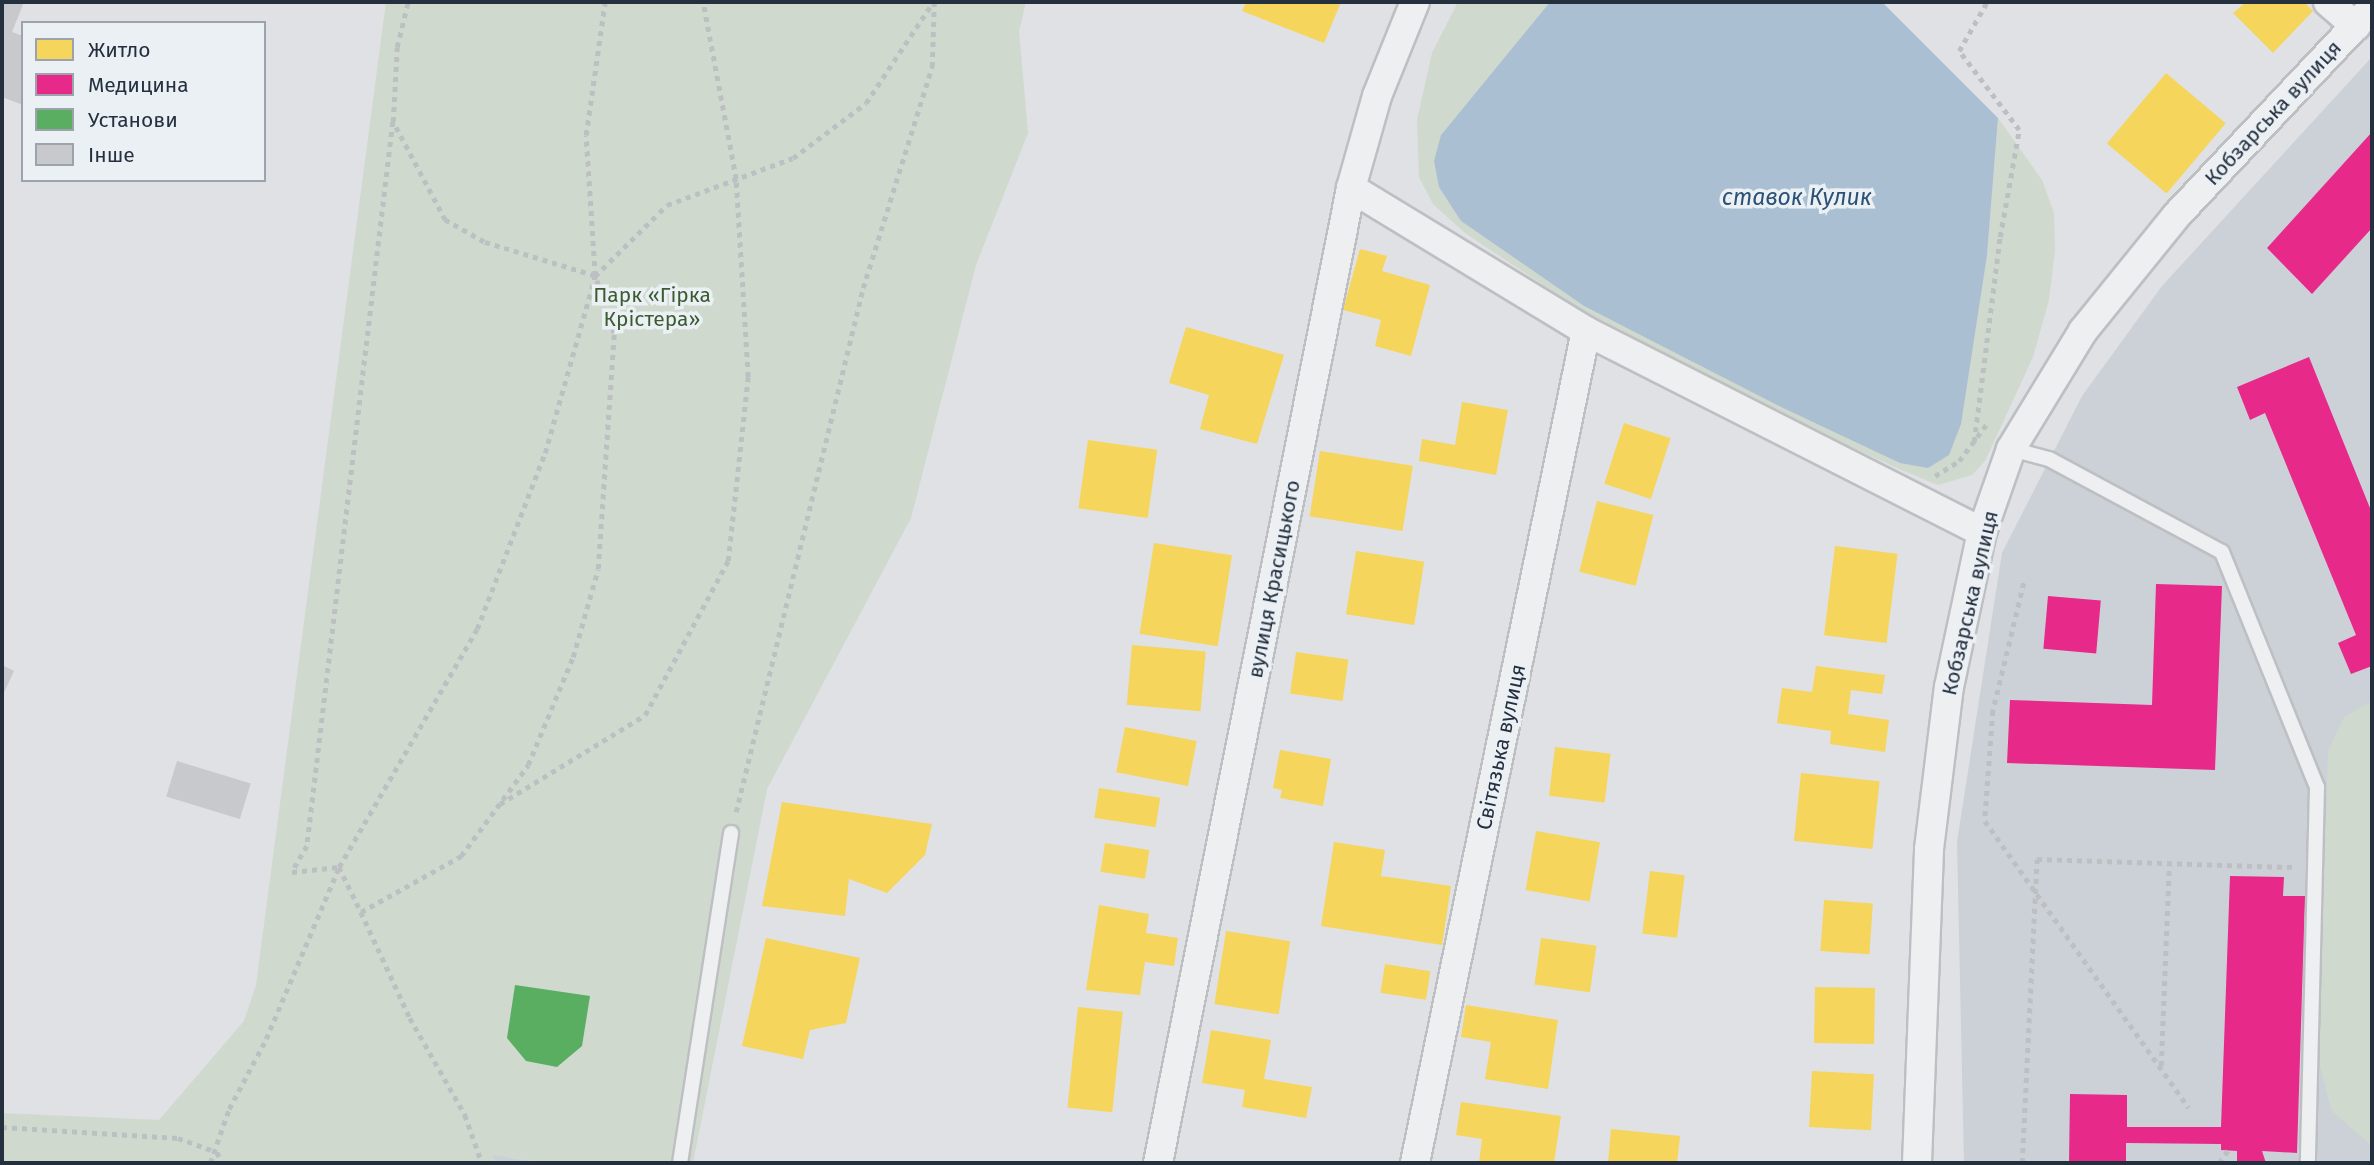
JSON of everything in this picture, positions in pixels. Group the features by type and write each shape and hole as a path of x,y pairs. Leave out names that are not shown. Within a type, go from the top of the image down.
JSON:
{"street":[{"name":"вулиця Красицького","path":"1158,1163 1351,188 1377,96 1415,2"},
{"path":"2328,2 2364,17"},
{"name":"Кобзарська вулиця","path":"1917,1163 1929,849 1950,687 1982,533 2011,449 2083,331 2168,226 2364,17"},
{"path":"1351,188 1587,331 1982,533"},
{"name":"Світязька вулиця","path":"1415,1163 1587,331"}],"lane":[{"path":"2011,449 2049,459 2221,552 2317,787 2308,1163"},
{"path":"680,1163 731,833"}],"path":[{"path":"339,867 292,872 306,846 393,122 397,47 408,2"},
{"path":"361,912 461,856 528,765 573,657 598,569 614,333 595,276 586,135 605,2"},
{"path":"498,806 646,715 728,561 748,377 736,179 703,2"},
{"path":"210,1163 229,1109 266,1039 339,867 477,629 545,453 595,276 667,205 793,158 866,103 934,2"},
{"path":"731,833 863,288 933,66 934,2"},
{"path":"1974,442 2000,237 2019,130 1959,51 1987,2"},
{"path":"393,122 445,219 484,242 595,276"},
{"path":"2024,583 1993,711 1985,821 2189,1108"},
{"path":"2022,1163 2037,859 2315,867"},
{"path":"2161,1067 2169,863"},
{"path":"339,867 410,1018 466,1115 482,1163"},
{"path":"2,1126 178,1138 216,1152 222,1163"},
{"path":"2219,1163 2228,1150"}],"shaded area":[{"path":"2372,57 2372,1163 1964,1163 1957,842 2002,553 2082,396 2162,286"},
{"path":"491,1154 543,1163 495,1163"}],"green space":[{"name":"Парк «Гірка Крістера»","path":"386,2 1026,2 1019,31 1028,133 976,265 911,518 767,789 693,1163 543,1163 492,1154 495,1163 2,1163 2,1113 159,1120 244,1021 256,985"},
{"path":"1458,2 1550,2 1441,135 1461,221 1584,306 1900,463 1987,255 1998,118 2042,180 2054,213 2055,251 2049,300 2033,357 1985,461 1972,475 1938,485 1899,469 1777,413 1582,311 1465,233 1433,204 1419,177 1417,120 1432,53"},
{"path":"2372,701 2372,1146 2331,1110 2319,1060 2328,751 2344,717"}],"water":[{"name":"ставок Кулик","path":"1550,2 1882,2 1998,118 1987,255 1961,424 1949,455 1928,468 1900,463 1779,406 1584,306 1461,221 1439,187 1434,161 1441,135"}],"building: Житло":[{"path":"1246,2 1341,2 1324,43 1242,11"},
{"path":"2246,2 2304,2 2313,11 2273,53 2233,13"},
{"path":"2166,73 2226,123 2167,194 2107,143"},
{"path":"1360,249 1387,256 1382,271 1430,285 1411,356 1375,346 1381,320 1343,310"},
{"path":"1186,327 1284,355 1257,444 1200,429 1209,395 1169,383"},
{"path":"1462,402 1508,410 1496,475 1419,461 1422,439 1455,445"},
{"path":"1624,423 1671,438 1651,499 1604,484"},
{"path":"1088,440 1157,450 1148,518 1078,508"},
{"path":"1320,451 1413,466 1403,531 1310,516"},
{"path":"1597,501 1653,515 1636,586 1579,572"},
{"path":"1154,543 1232,555 1218,646 1140,634"},
{"path":"1835,546 1898,554 1887,643 1824,635"},
{"path":"1356,551 1424,562 1414,625 1346,614"},
{"path":"1132,645 1206,651 1200,711 1127,705"},
{"path":"1296,652 1348,659 1343,701 1290,694"},
{"path":"1816,666 1885,675 1882,694 1851,690 1848,714 1889,720 1885,752 1830,744 1831,731 1777,723 1782,688 1812,692"},
{"path":"1125,727 1197,741 1188,786 1116,772"},
{"path":"1555,747 1611,754 1605,802 1549,796"},
{"path":"1280,750 1331,759 1323,806 1280,798 1282,790 1273,788"},
{"path":"1801,773 1880,781 1872,849 1794,841"},
{"path":"1099,788 1160,798 1156,827 1094,818"},
{"path":"782,802 932,824 925,855 887,893 849,879 845,916 762,906"},
{"path":"1536,831 1600,842 1590,901 1526,890"},
{"path":"1334,842 1385,850 1381,876 1451,886 1442,945 1321,926"},
{"path":"1105,843 1149,850 1145,879 1100,872"},
{"path":"1650,871 1685,875 1677,938 1642,934"},
{"path":"1824,900 1873,903 1869,954 1820,951"},
{"path":"1099,905 1149,914 1146,933 1178,938 1174,966 1145,962 1140,995 1086,990"},
{"path":"1226,931 1290,941 1279,1014 1214,1004"},
{"path":"766,938 860,958 846,1023 810,1030 803,1059 742,1046"},
{"path":"1541,938 1596,946 1590,992 1534,985"},
{"path":"1385,964 1430,971 1426,1000 1380,993"},
{"path":"1815,987 1875,988 1874,1044 1814,1043"},
{"path":"1466,1005 1558,1020 1548,1089 1485,1079 1491,1042 1461,1037"},
{"path":"1078,1007 1123,1012 1112,1112 1067,1107"},
{"path":"1211,1030 1271,1040 1264,1079 1312,1087 1306,1118 1242,1107 1245,1090 1202,1083"},
{"path":"1812,1071 1874,1074 1871,1130 1809,1127"},
{"path":"1461,1102 1561,1116 1554,1163 1479,1163 1482,1139 1456,1135"},
{"path":"1611,1129 1680,1136 1677,1163 1608,1163"}],"building: Медицина":[{"path":"2372,132 2372,228 2312,294 2267,248"},
{"path":"2309,357 2372,513 2372,666 2351,674 2338,643 2356,635 2265,413 2250,420 2237,387"},
{"path":"2156,584 2222,586 2215,770 2007,763 2010,700 2152,705"},
{"path":"2048,596 2101,601 2096,653 2043,649"},
{"path":"2230,876 2284,877 2283,896 2305,896 2297,1153 2262,1151 2266,1163 2237,1163 2237,1151 2221,1150 2221,1144 2126,1143 2126,1163 2069,1163 2070,1094 2127,1095 2127,1127 2221,1127"}],"building: Установи":[{"path":"515,985 590,996 582,1046 557,1067 526,1061 507,1038"}],"building: Інше":[{"path":"2,2 24,2 12,32 21,35 21,104 2,97"},
{"path":"2,665 14,671 2,697"},
{"path":"177,761 251,784 240,819 166,796"}]}
